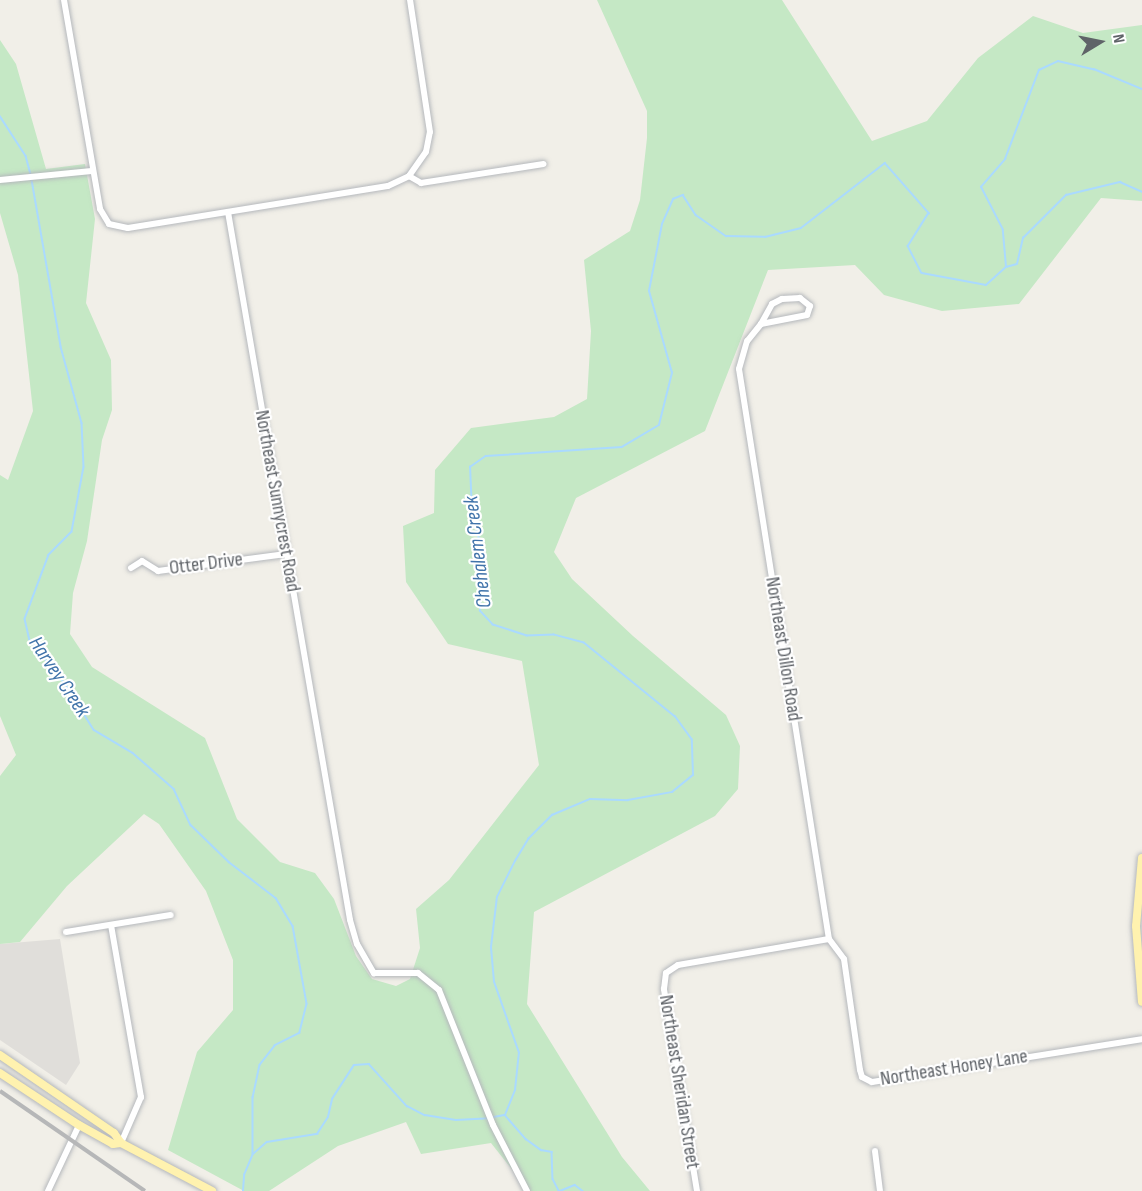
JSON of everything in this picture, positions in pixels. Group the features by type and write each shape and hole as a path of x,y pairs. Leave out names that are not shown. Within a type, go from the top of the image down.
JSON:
{"main road":[{"path":"1142,858 1136,926 1142,1002"},
{"path":"0,1055 114,1133 121,1143 212,1191"},
{"path":"0,1073 79,1125 113,1144 121,1143"}],"street":[{"path":"64,0 100,209 114,226 228,212 388,186 409,176 422,161 430,132 410,0"},
{"path":"409,176 421,183 544,164"},
{"path":"0,180 92,171"},
{"name":"Northeast Sunnycrest Road","path":"228,212 342,882 357,944 374,973 418,973 434,982 477,1089 527,1191"},
{"path":"800,298 810,306 807,315 760,324 772,304 782,299 800,298"},
{"name":"Northeast Dillon Road","path":"760,324 740,358 829,939"},
{"name":"Otter Drive","path":"131,568 142,561 158,571 286,554"},
{"path":"66,932 171,915"},
{"path":"111,925 141,1097 121,1143"},
{"name":"Northeast Sheridan Street","path":"697,1191 664,989 666,973 688,962 829,939"},
{"name":"Northeast Honey Lane","path":"829,939 844,959 860,1070 867,1081 1142,1039"},
{"path":"48,1191 79,1125"},
{"path":"875,1151 880,1191"}],"shaded area":[{"path":"60,939 80,1063 66,1085 0,1040 0,944"}],"green space":[{"path":"597,0 782,0 872,141 927,121 978,58 1033,16 1083,33 1142,25 1142,201 1101,198 1019,304 942,311 884,295 855,265 768,270 705,431 576,498 554,552 572,579 633,636 726,715 740,746 738,789 715,816 534,912 527,1004 622,1157 650,1191 529,1191 491,1143 421,1154 406,1122 338,1146 269,1191 244,1191 168,1150 197,1052 233,1010 233,960 206,891 159,824 144,814 67,886 20,942 0,944 0,776 16,755 0,716 0,475 8,480 33,411 18,275 0,213 0,40 16,64 46,169 85,164 95,219 86,303 111,360 112,410 102,440 87,541 73,593 70,634 92,667 205,738 237,819 280,862 315,873 334,899 356,956 372,979 396,986 410,979 420,948 416,909 449,880 539,765 522,661 448,644 406,582 403,526 434,513 435,470 471,428 554,417 587,399 591,331 584,260 630,231 640,200 647,138 647,111"}],"waterway":[{"name":"Chehalem Creek","path":"505,1115 515,1090 519,1053 494,982 491,947 497,897 528,839 552,815 590,799 628,800 672,792 693,775 692,740 675,717 584,643 554,635 527,636 493,625 480,611 482,551 472,512 470,467 486,456 622,447 659,425 672,373 649,291 662,224 673,199 683,195 696,215 726,236 765,237 801,228 885,163 929,213 908,246 922,273 986,285 1006,267 1003,230 981,187 1005,159 1039,70 1058,61 1094,69 1142,89"},
{"name":"Harvey Creek","path":"0,116 26,156 31,175"},
{"name":"Harvey Creek","path":"32,180 61,347 82,423 84,467 72,532 49,555 25,619 30,640 66,685 94,730 133,753 174,789 191,825 229,862 276,898 293,926 307,1004 300,1033 275,1046 260,1065 253,1097 253,1154"},
{"path":"1006,267 1017,264 1023,238 1066,195 1120,182 1142,192"},
{"name":"Chehalem Creek","path":"243,1191 244,1175 253,1154 267,1142 317,1134 328,1117 332,1099 354,1065 369,1064 407,1106 425,1115 456,1120 489,1118"},
{"name":"Chehalem Creek","path":"494,1117 504,1115"},
{"path":"505,1115 526,1139 541,1150 552,1152 553,1179 559,1191"},
{"path":"560,1191 575,1185 583,1191"}],"railway":[{"path":"0,1091 145,1191"}]}
